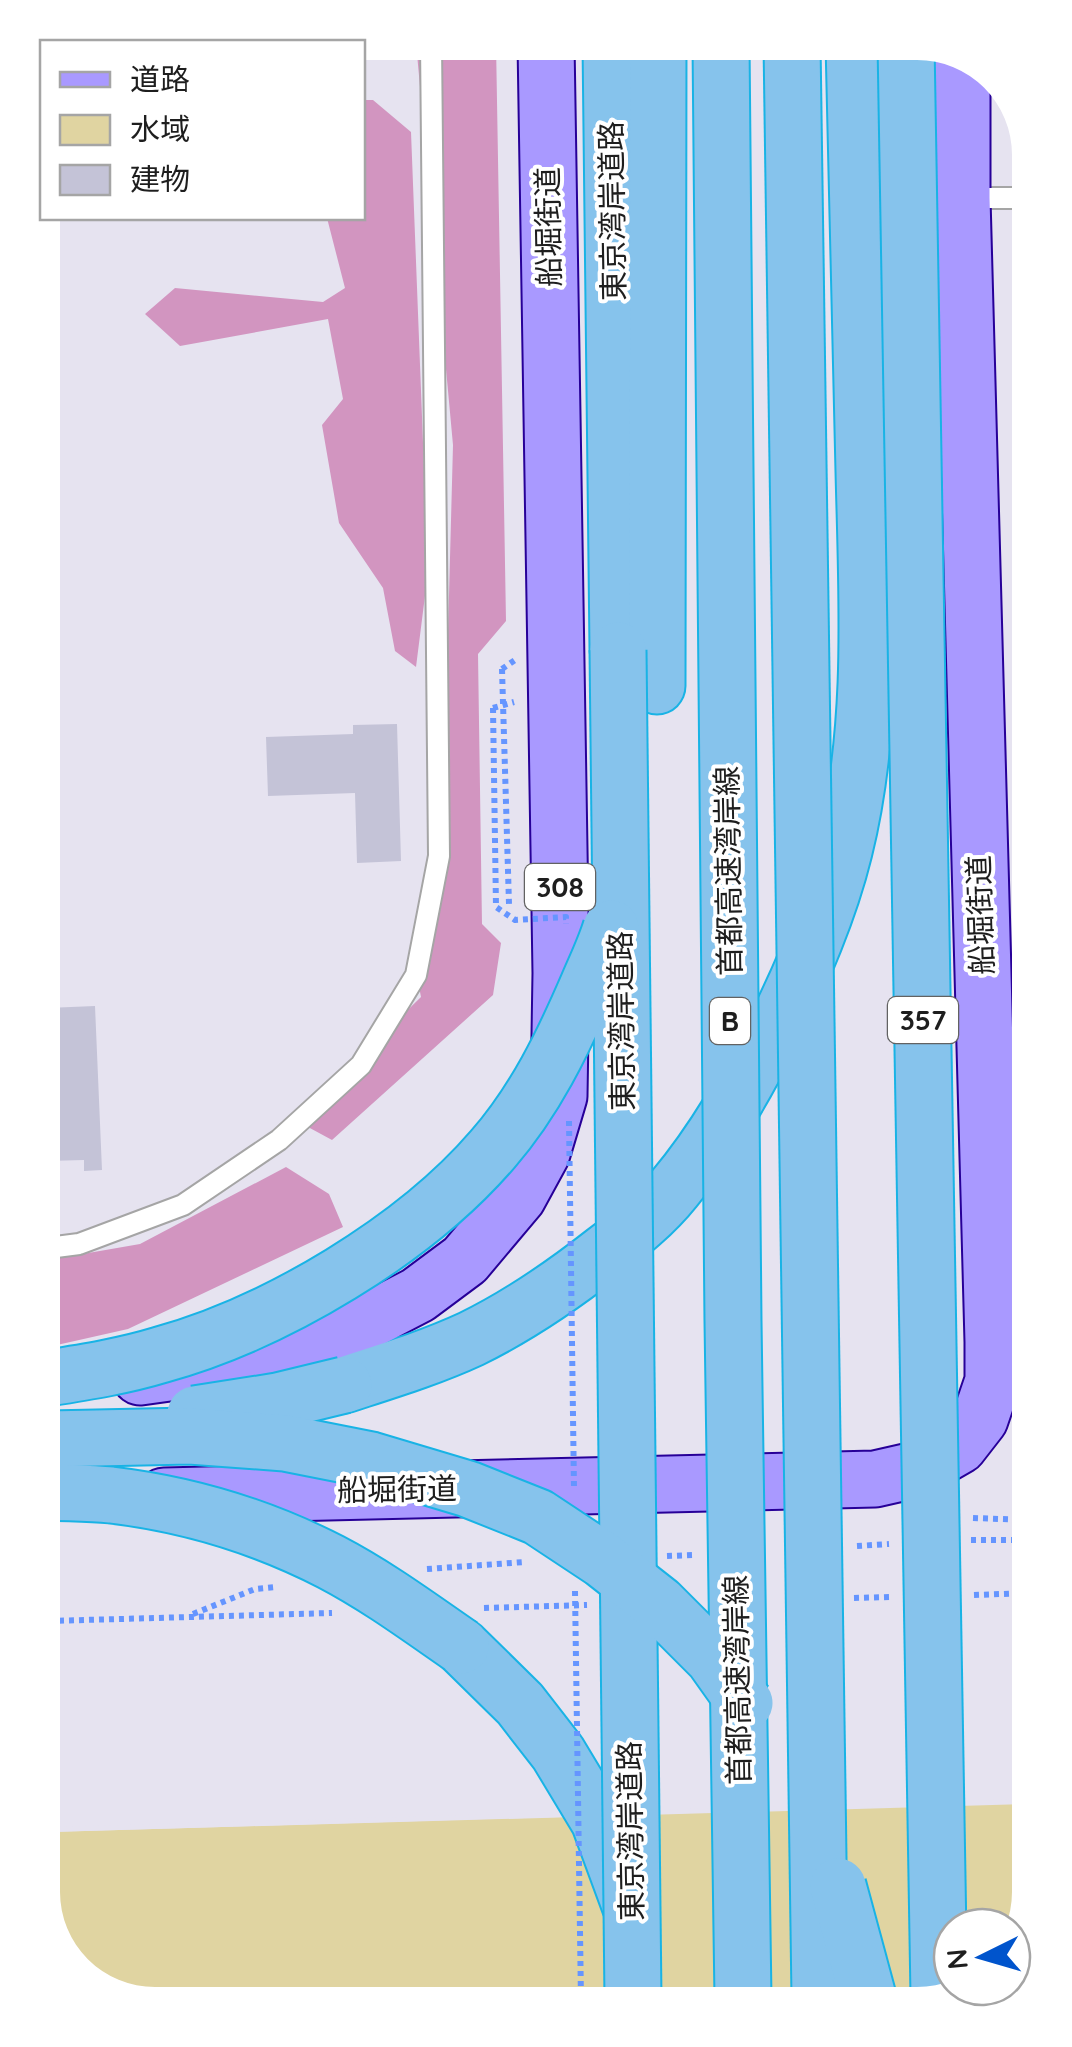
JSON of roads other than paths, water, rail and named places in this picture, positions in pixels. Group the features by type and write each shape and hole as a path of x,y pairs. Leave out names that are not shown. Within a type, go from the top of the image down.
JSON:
{"highway":[{"name":"東京湾岸道路","path":"610,60 633,1987"},
{"path":"60,1376 162,1355 212,1338 308,1292 386,1244 450,1192 493,1149 536,1093 576,1014 608,939 630,869 646,806 653,748 657,686 658,60"},
{"name":"首都高速湾岸線","path":"721,60 742,1987"},
{"path":"792,60 820,1987"},
{"path":"60,1421 212,1413 278,1402 409,1364 469,1339 525,1310 635,1229 672,1192 711,1141 738,1096 790,997 825,914 845,850 866,707 854,60"},
{"name":"357","path":"906,60 937,1907"},
{"path":"60,1439 190,1436 285,1443 370,1460 468,1489 538,1517 603,1560 659,1604 713,1658 758,1721 806,1802 839,1889 865,1987"},
{"path":"60,1493 110,1495 181,1508 231,1520 279,1538 363,1580 461,1646 520,1704 558,1753 598,1821 648,1954 654,1987"}],"main road":[{"name":"船堀街道","path":"60,1389 212,1367 290,1348 366,1322 418,1295 465,1260 518,1197 542,1153 559,1096 561,974 546,60"},
{"name":"船堀街道","path":"60,1507 132,1496 874,1479 919,1469 959,1446 980,1419 993,1381 993,1342 962,198 962,72"}],"lane":[{"path":"60,1246 79,1244 183,1205 280,1140 361,1065 416,975 440,856 431,60"},
{"path":"962,198 1012,198"}],"water":[{"path":"1012,1804 1010,1907 932,1907 932,1985 917,1987 149,1987 113,1977 88,1959 67,1928 60,1892 60,1832"}]}
